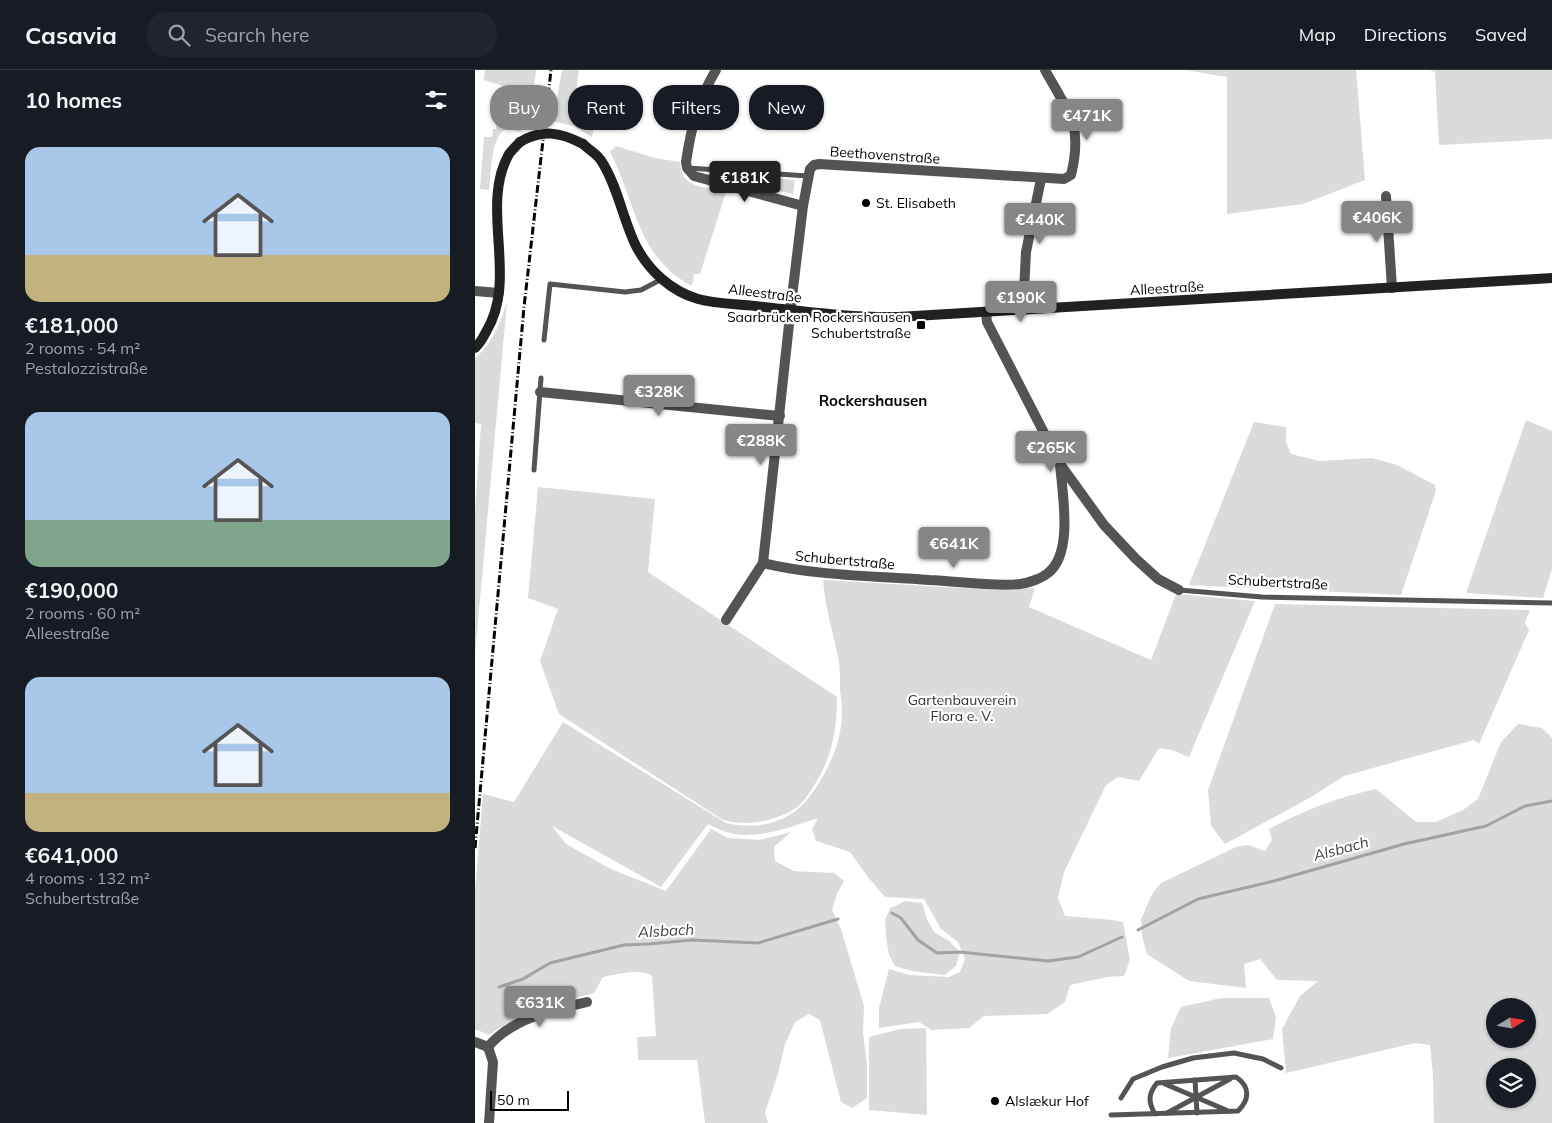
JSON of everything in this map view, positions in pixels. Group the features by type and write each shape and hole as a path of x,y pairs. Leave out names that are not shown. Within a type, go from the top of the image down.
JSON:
{"street":[{"path":"716,70 695,115 686,162 691,172 803,206"},
{"path":"1023,310 1026,252 1041,179 1064,179 1071,175 1073,164 1075,134 1072,121 1045,70"},
{"name":"Alleestraße","path":"475,348 493,321 499,293 498,202 501,176 510,154 520,142 529,137 548,133 566,136 583,144 597,156 610,178 634,243 649,266 661,279 680,291 699,299 873,318 1552,278"},
{"name":"Beethovenstraße","path":"808,176 810,169 814,165 819,164 1041,179"},
{"path":"726,620 763,563 803,206 808,176"},
{"path":"1386,196 1392,288"},
{"path":"475,291 499,293"},
{"name":"Schubertstraße","path":"986,312 987,322 1059,464 1104,525 1136,559 1158,579 1179,590"},
{"path":"540,392 780,416"},
{"name":"Schubertstraße","path":"763,563 789,569 827,574 981,583 1021,584 1035,580 1049,573 1062,552 1064,515 1059,464"},
{"path":"488,1047 494,1039 507,1029 530,1018 587,1002"},
{"path":"475,1042 488,1047"},
{"path":"488,1047 493,1062 489,1123"}],"lane":[{"path":"691,172 808,176"},
{"path":"545,340 550,284 625,292 641,290 661,279"},
{"path":"534,470 541,378"},
{"name":"Schubertstraße","path":"1179,590 1262,597 1552,604"},
{"path":"1121,1098 1133,1079 1162,1067 1193,1058 1234,1053 1263,1059 1281,1068"},
{"path":"1111,1115 1165,1114 1229,1112 1238,1111 1245,1103 1247,1093 1243,1082 1236,1077 1157,1083 1150,1091 1150,1105 1155,1114"},
{"path":"1165,1114 1232,1078"},
{"path":"1195,1080 1197,1113"},
{"path":"1163,1083 1229,1112"}],"green space":[{"path":"485,70 536,70 534,85 500,85 484,80"},
{"path":"562,70 579,70 577,85 568,85 568,125 558,122 558,93"},
{"path":"1185,70 1356,70 1365,180 1303,204 1227,214 1227,77"},
{"path":"1429,70 1552,70 1552,139 1439,145 1435,72"},
{"path":"493,130 504,130 497,138 494,149 489,190 480,189 484,137 492,137"},
{"path":"580,130 593,130 592,137"},
{"path":"616,146 655,158 680,162 682,171 689,182 726,192 700,274 694,274 692,286 673,274 659,260 648,244 610,152"},
{"path":"723,173 795,180 793,194 723,178"},
{"path":"507,302 475,654 475,510 481,424 475,423 475,358 487,346 499,325"},
{"path":"1526,420 1552,431 1552,569 1543,598 1466,593"},
{"path":"1254,422 1286,427 1286,442 1291,454 1319,461 1372,458 1397,465 1435,485 1436,491 1401,595 1189,585"},
{"path":"538,487 655,499 648,572 837,697 834,733 825,766 804,801 796,808 781,816 753,823 723,820 559,714 540,661 558,609 528,598"},
{"name":"Gartenbauverein Flora e. V.","path":"823,580 998,590 1035,588 1029,607 1151,660 1176,594 1255,601 1189,757 1172,750 1159,748 1139,781 1118,777 1106,785 1064,872 1058,898 1065,916 1123,922 1130,960 1124,976 1107,977 1070,985 1065,1002 1047,1014 984,1016 969,1028 931,1030 919,1022 879,1028 879,1008 889,969 909,975 949,977 960,972 965,959 958,942 941,929 924,899 885,897 850,852 816,841 812,829 818,818 773,832 749,835 726,832 708,824 661,887 552,826 566,844 611,869 666,891 711,829 728,838 760,840 791,832 774,847 775,861 794,871 834,873 844,881 832,910 841,929 864,1006 863,1032 867,1065 867,1098 852,1108 841,1102 820,1020 809,1014 795,1022 785,1044 778,1074 765,1112 768,1123 705,1123 697,1060 638,1060 637,1037 656,1036 652,976 647,973 628,972 603,977 594,993 552,1005 526,1015 488,1035 475,1030 475,891 483,794 514,802 563,722 726,823 750,826 761,825 783,819 793,813 810,796 823,777 833,756 840,734 842,709 839,662"},
{"path":"1275,604 1530,610 1525,623 1529,630 1479,744 1474,740 1344,776 1311,797 1225,844 1211,826 1208,790"},
{"path":"1518,724 1542,728 1552,738 1552,1123 1434,1123 1430,1045 1415,1043 1286,1073 1282,1029 1300,996 1318,981 1277,980 1260,959 1244,964 1246,988 1189,981 1147,954 1142,936 1141,919 1152,894 1161,883 1236,847 1248,845 1265,851 1272,840 1269,829 1294,816 1348,796 1376,789 1416,822 1436,822 1463,810 1478,799 1501,742"},
{"path":"906,901 922,903 934,932 949,941 960,952 956,966 945,975 911,971 895,966 889,955 885,920 890,908"},
{"path":"1221,998 1269,998 1276,1017 1273,1039 1168,1058 1171,1028 1181,1007"},
{"path":"926,1028 927,1115 869,1110 869,1037 900,1029"}],"waterway":[{"name":"Alsbach","path":"1138,930 1198,899 1274,881 1404,844 1486,826 1525,806 1552,801"},
{"name":"Alsbach","path":"892,913 901,918 918,940 937,953 960,952 1048,961 1078,957 1122,937"},
{"name":"Alsbach","path":"499,987 523,979 550,963 624,945 692,940 758,943 838,919"}],"railway":[{"path":"475,848 524,307 551,70"}],"place":[{"name":"St. Elisabeth","path":"866,203"},
{"name":"Saarbrücken Rockershausen Schubertstraße","path":"921,325"},
{"name":"Alslækur Hof","path":"995,1101"}],"district":[{"name":"Rockershausen","path":"873,401"}]}
